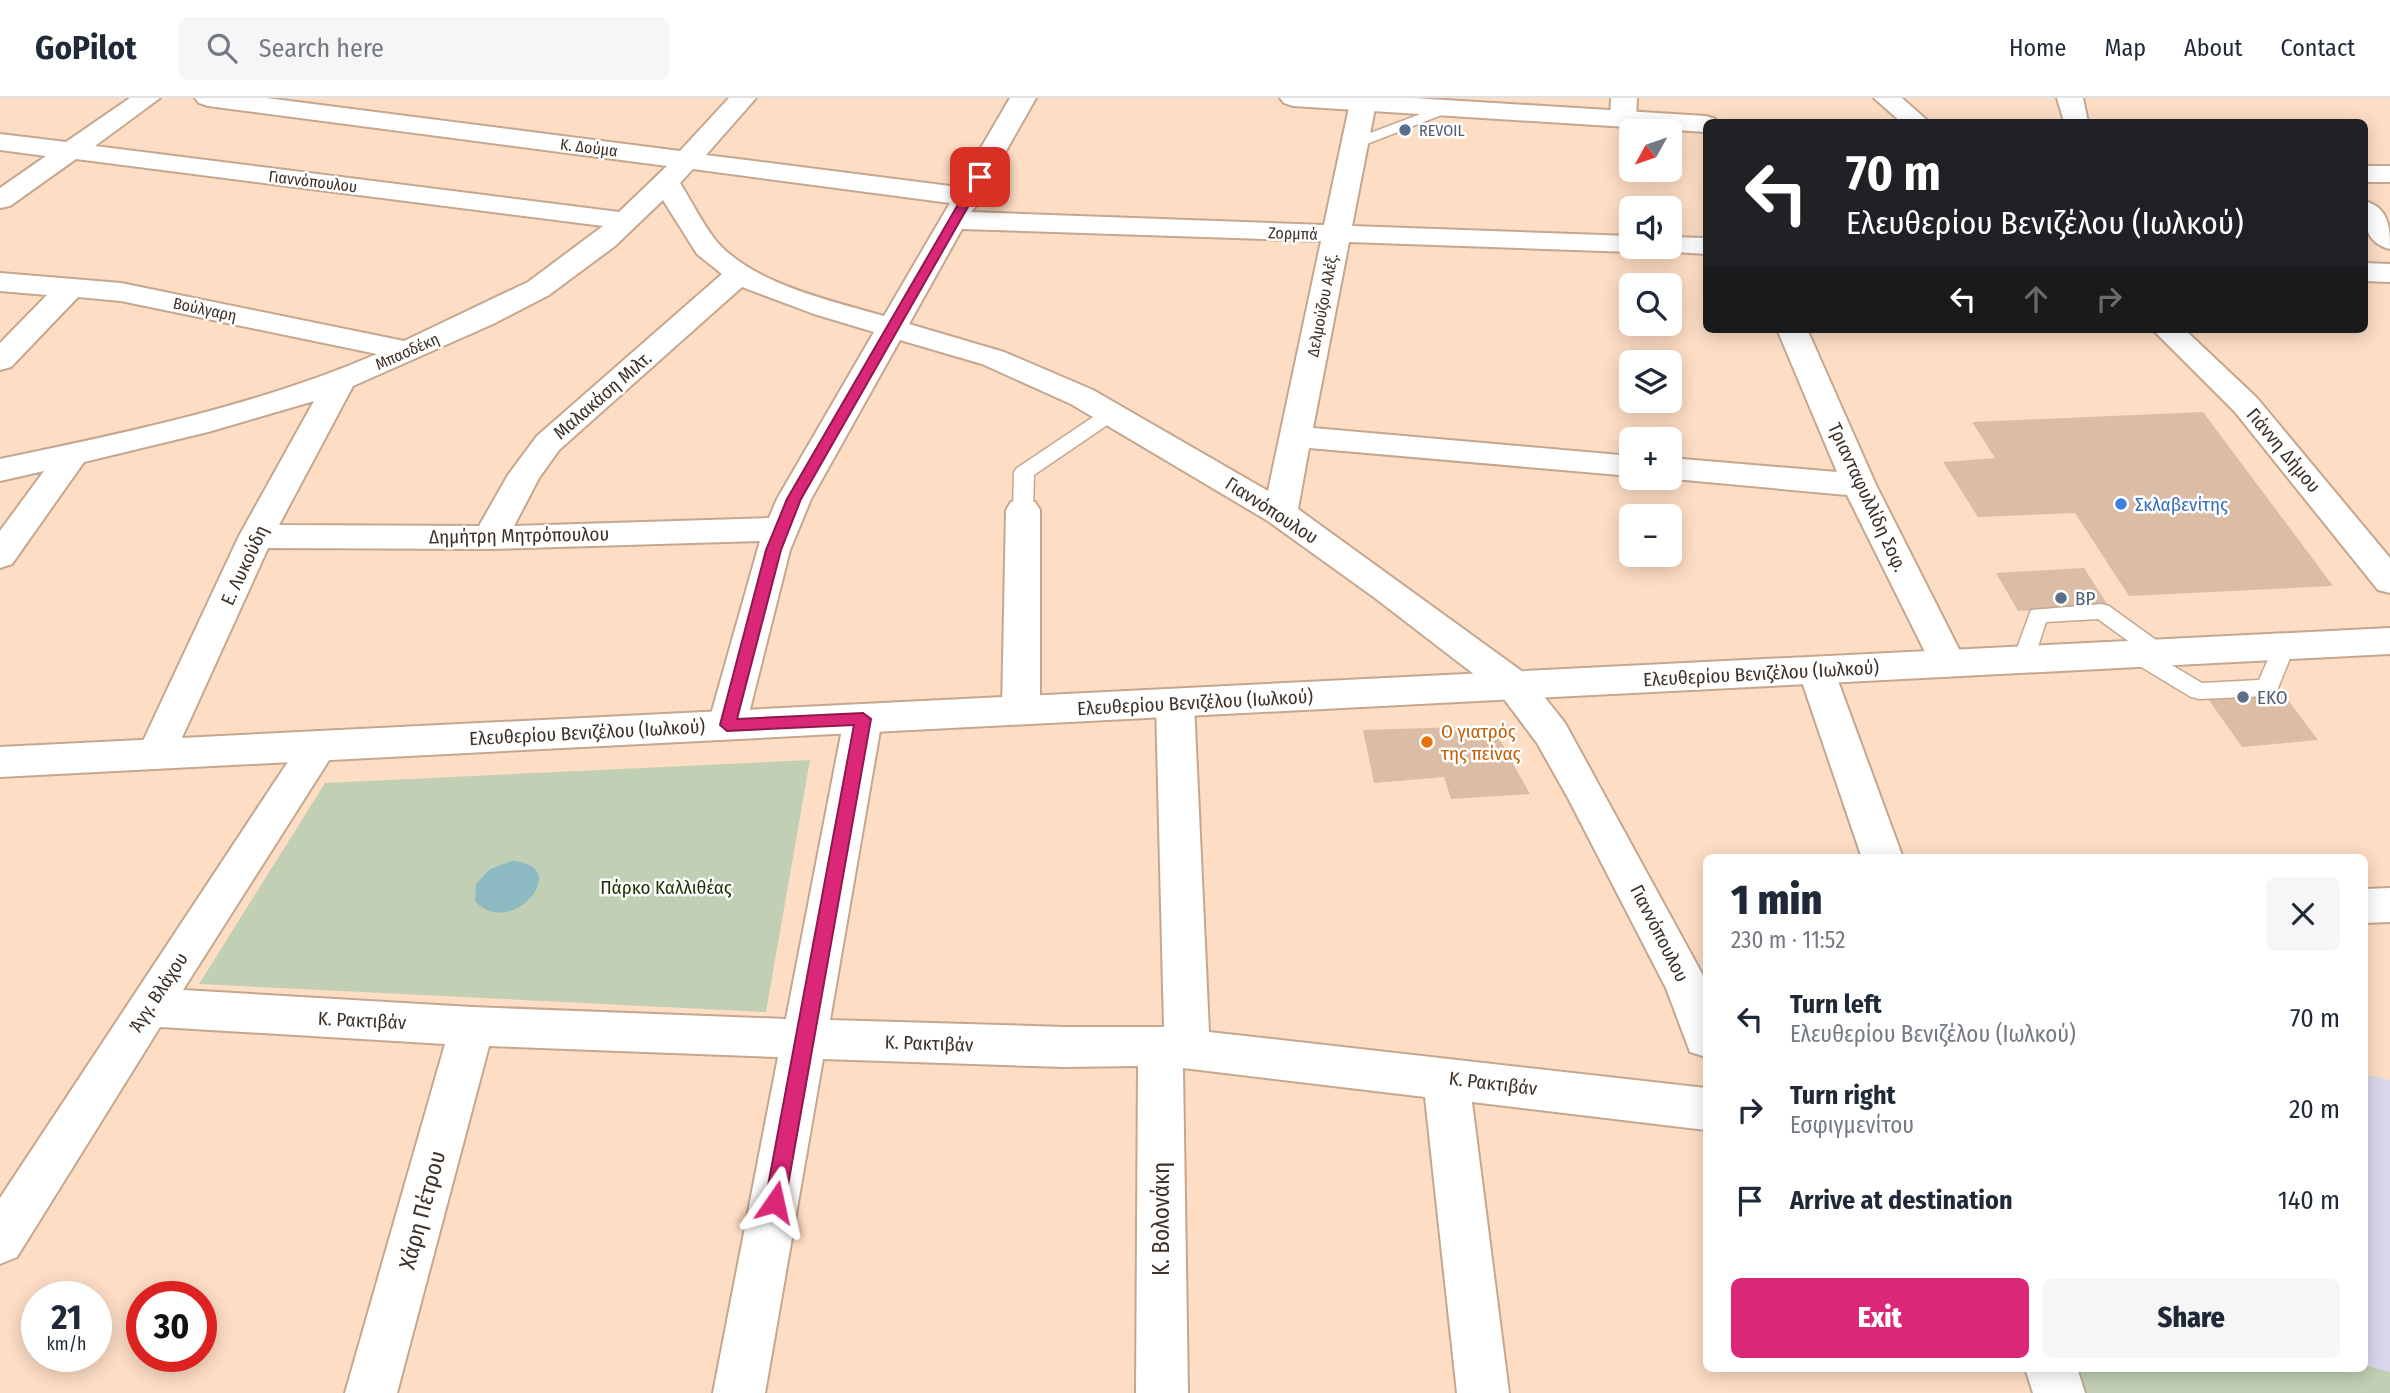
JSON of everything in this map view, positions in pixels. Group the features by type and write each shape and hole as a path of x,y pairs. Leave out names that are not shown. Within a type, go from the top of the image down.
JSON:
{"street":[{"path":"0,200 148,98"},
{"name":"Κ. Δούμα","path":"208,98 677,172 962,209"},
{"name":"Μπασδέκη","path":"0,470 258,408 341,380 537,289 574,264 625,221 677,172 743,98"},
{"path":"727,725 774,550 794,499 1023,98"},
{"path":"1293,98 1363,100 1447,108 1623,108 1703,123"},
{"path":"1887,98 1912,119"},
{"path":"2070,98 2075,119"},
{"name":"Δελμούζου Αλέξ.","path":"1280,513 1363,100"},
{"name":"Γιαννόπουλου","path":"0,142 625,221"},
{"name":"Γιαννόπουλου","path":"677,172 708,248 739,274 800,300 1022,369 1112,412 1280,513 1387,589 1514,685 1551,733 1586,792 1682,976 1703,1030"},
{"path":"2368,174 2390,174"},
{"name":"Ζορμπά","path":"962,209 1336,234 1619,244"},
{"path":"2368,214 2390,241"},
{"path":"1682,245 1703,246"},
{"path":"2368,272 2390,273"},
{"name":"Μαλακάση Μιλτ.","path":"490,537 524,475 548,443 739,274"},
{"name":"Βούλγαρη","path":"0,282 131,293 407,351"},
{"path":"0,361 72,286"},
{"name":"Τριανταφυλλίδη Σοφ.","path":"1794,333 1859,485 1948,663"},
{"name":"Γιάννη Δήμου","path":"2171,333 2246,405 2390,581"},
{"name":"Ε. Λυκούδη","path":"156,754 256,536 341,380"},
{"path":"1296,437 1619,465"},
{"path":"0,556 74,453"},
{"path":"1682,470 1859,485"},
{"path":"1021,710 1023,510"},
{"name":"Δημήτρη Μητρόπουλου","path":"256,536 490,537 782,529"},
{"name":"Ελευθερίου Βενιζέλου (Ιωλκού)","path":"4,767 156,754 2390,641"},
{"path":"1816,670 1883,854"},
{"name":"Κ. Βολονάκη","path":"1162,1393 1173,1047 1175,703"},
{"path":"739,1393 863,719"},
{"name":"Άγγ. Βλάχου","path":"0,1241 148,1007 319,746"},
{"path":"2368,906 2390,905"},
{"name":"Κ. Ρακτιβάν","path":"148,1007 472,1026 1064,1047 1173,1047 1703,1109"},
{"name":"Χάρη Πέτρου","path":"371,1393 472,1026"},
{"path":"1446,1077 1483,1393"},
{"path":"2052,1372 2059,1393"}],"lane":[{"path":"1354,144 1447,108"},
{"path":"1023,510 1024,472 1112,412"}],"shaded area":[{"path":"512,861 530,866 538,875 538,886 531,898 519,907 505,912 489,911 475,901 476,884 490,869"},
{"path":"2368,1075 2390,1080 2390,1372 2368,1366"}],"green space":[{"name":"Πάρκο Καλλιθέας","path":"810,760 766,1012 199,984 325,783"},
{"path":"2368,1366 2390,1372 2390,1393 2083,1393 2075,1372 2368,1372"}],"building":[{"name":"Σκλαβενίτης","path":"2203,412 2333,586 2129,596 2075,513 1978,517 1943,462 1995,458 1972,422"},
{"path":"2084,568 2109,607 2018,611 1996,573"},
{"path":"2281,691 2318,740 2242,747 2206,696"},
{"path":"1492,726 1530,794 1451,799 1444,777 1374,783 1363,730"}],"place":[{"name":"REVOIL","path":"1405,130"},
{"name":"Σκλαβενίτης","path":"2121,504"},
{"name":"BP","path":"2061,598"},
{"name":"EKO","path":"2243,697"},
{"name":"Ο γιατρός της πείνας","path":"1427,742"}],"route":[{"path":"775,1202 863,719 727,725 774,550 794,499 980,177"}]}
